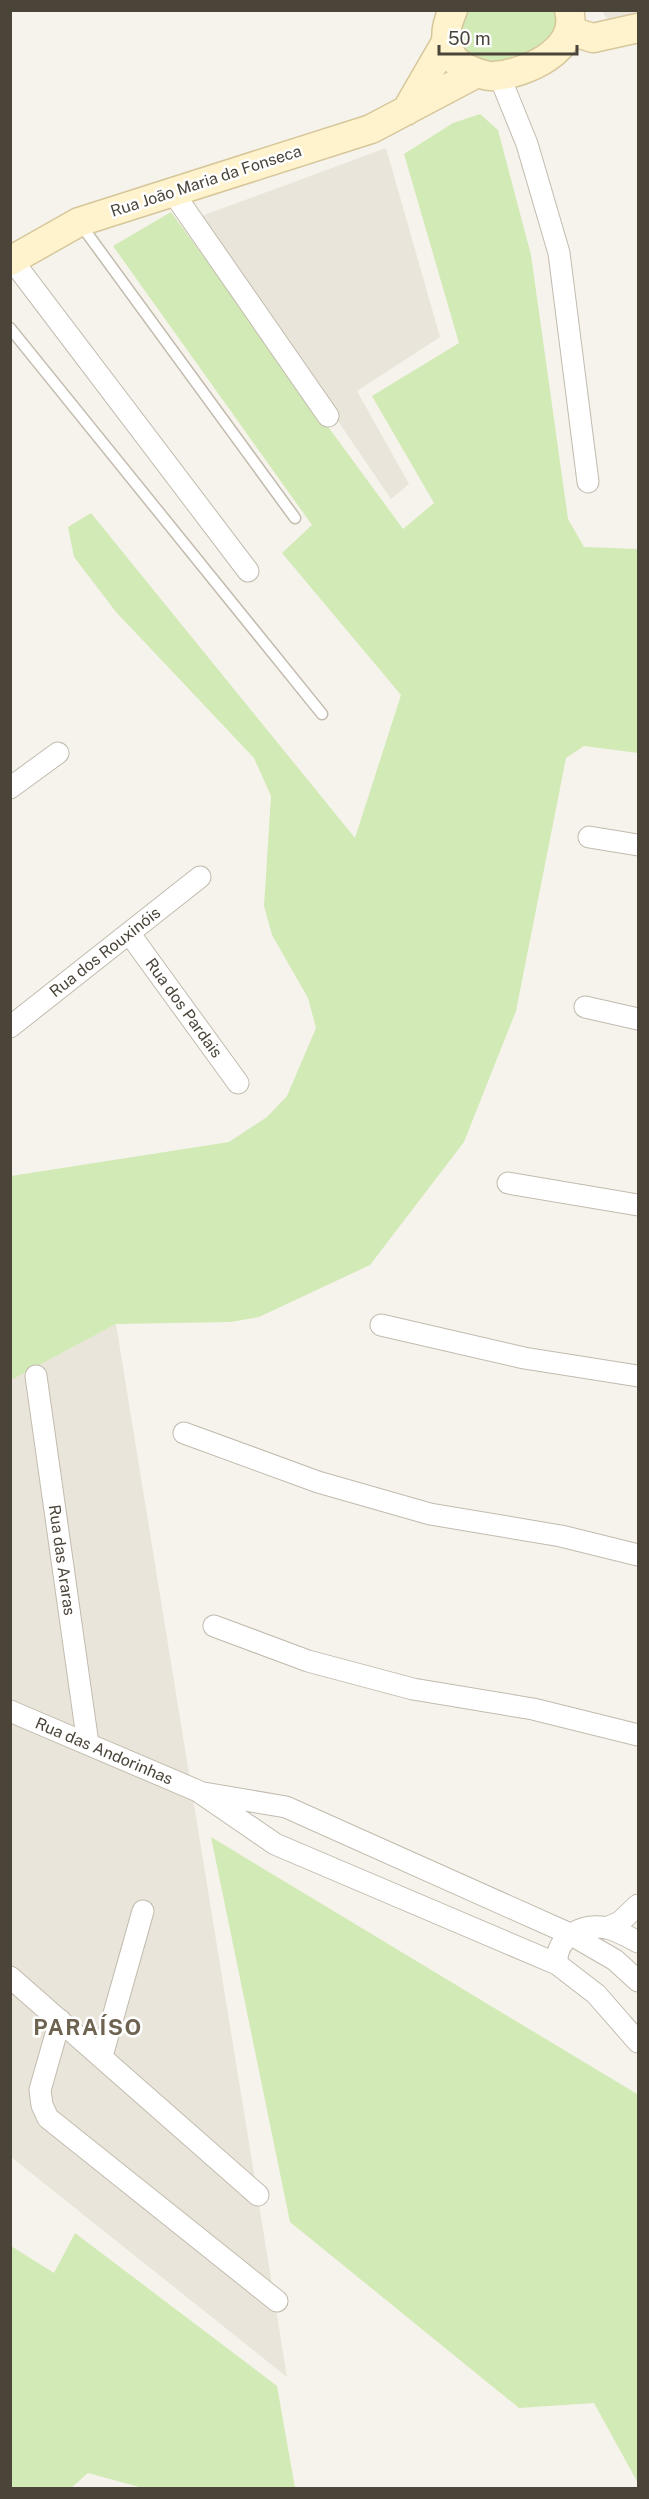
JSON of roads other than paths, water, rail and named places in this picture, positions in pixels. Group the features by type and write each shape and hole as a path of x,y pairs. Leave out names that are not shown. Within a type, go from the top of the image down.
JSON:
{"main road":[{"path":"453,10 446,29 446,42 450,53 459,65 488,74"},
{"path":"569,21 593,38 639,28"},
{"name":"Rua João Maria da Fonseca","path":"11,261 79,222 371,129 488,74 546,59 562,46 569,21"},
{"path":"406,111 446,42"}],"street":[{"path":"488,74 527,144 559,253 588,482"},
{"path":"172,191 328,416"},
{"path":"11,261 248,571"},
{"path":"10,788 58,753"},
{"path":"589,837 639,845"},
{"name":"Rua dos Rouxinóis","path":"10,1028 200,877"},
{"name":"Rua dos Pardais","path":"129,933 238,1083"},
{"path":"585,1007 639,1019"},
{"path":"508,1183 639,1205"},
{"path":"381,1324 524,1358 639,1376"},
{"name":"Rua das Araras","path":"36,1376 88,1744"},
{"path":"184,1433 318,1482 430,1514 561,1536 639,1555"},
{"path":"213,1626 308,1661 413,1689 533,1709 639,1735"},
{"name":"Rua das Andorinhas","path":"10,1712 198,1791"},
{"path":"198,1791 286,1807 570,1934 615,1960 639,1981"},
{"path":"198,1791 275,1844 557,1964 596,1994 639,2042"},
{"path":"606,1928 620,1922 639,1905"},
{"path":"102,2056 143,1911"},
{"path":"557,1964 560,1946 570,1934 591,1928 606,1928 639,1942"},
{"path":"10,1977 258,2195"},
{"path":"60,2020 40,2090 42,2104 48,2118 277,2301"}],"lane":[{"path":"79,222 295,518"},
{"path":"10,327 322,714"}],"district":[{"name":"PARAÍSO","path":"88,2027"}]}
